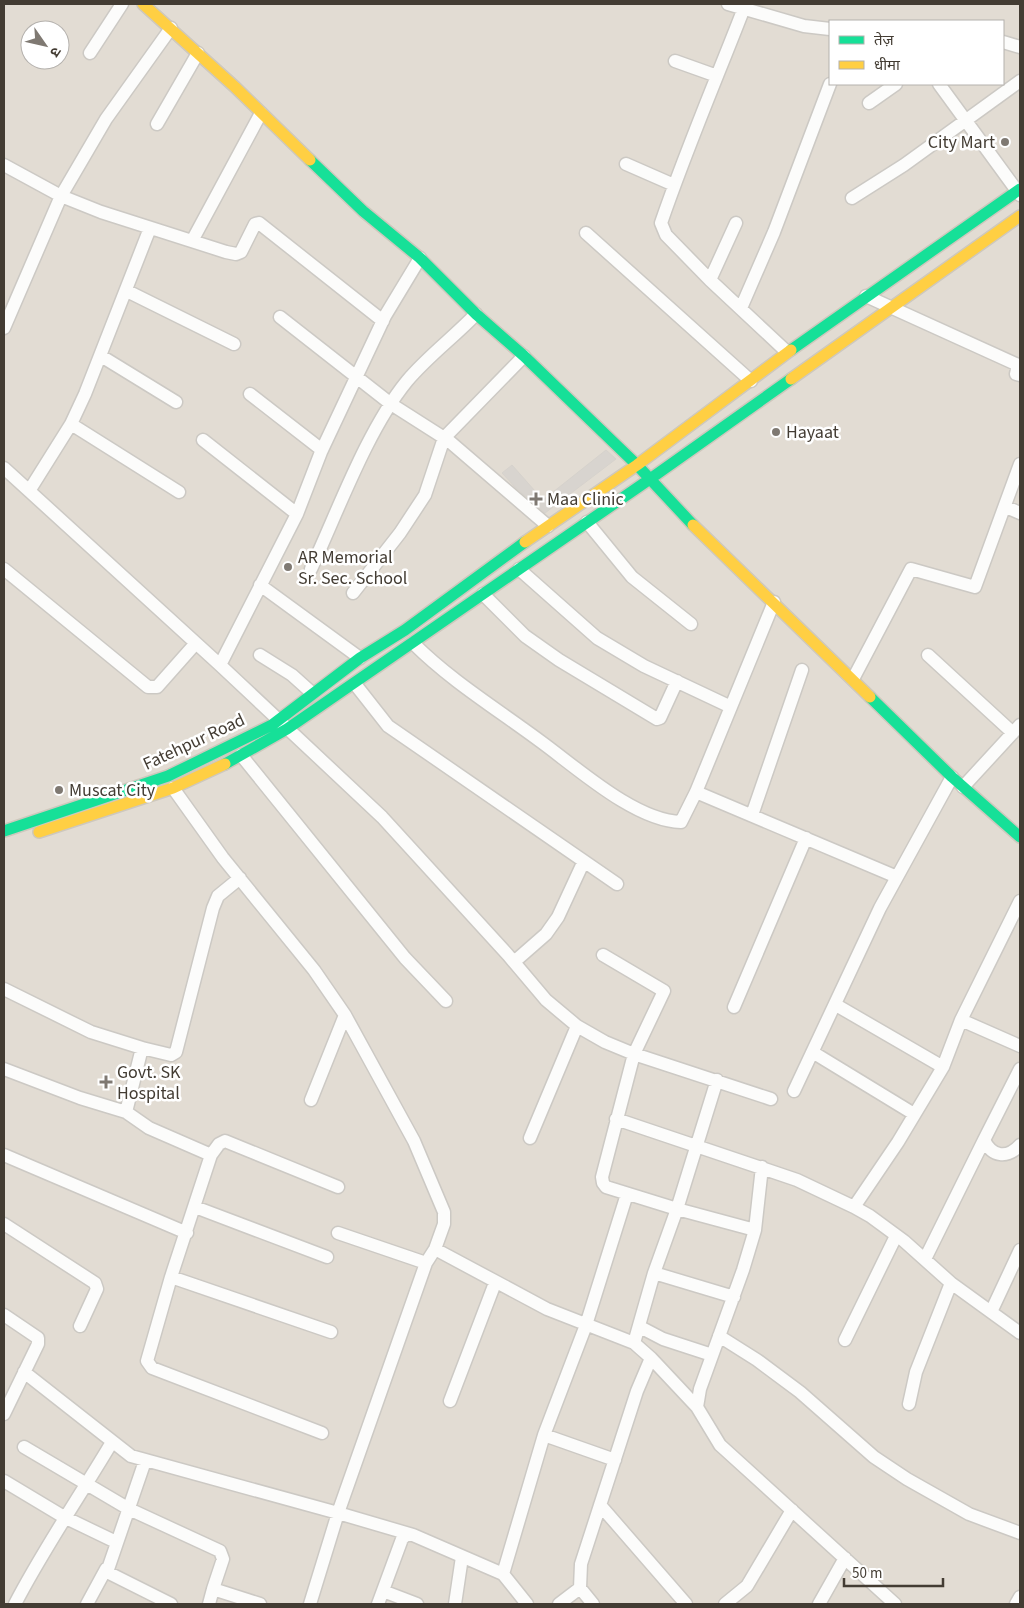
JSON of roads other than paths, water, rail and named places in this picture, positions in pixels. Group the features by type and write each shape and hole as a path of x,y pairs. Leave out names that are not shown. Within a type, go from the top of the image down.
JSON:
{"street":[{"path":"90,53 122,4"},
{"path":"143,4 198,53 363,211 420,258 476,314 524,356 650,478 698,530 952,777 1020,836"},
{"path":"728,4 804,26 829,29"},
{"path":"744,8 674,185 661,223 666,235 710,280 787,352"},
{"path":"4,328 61,196 106,119 171,28"},
{"path":"1004,42 1020,47"},
{"path":"157,124 198,53"},
{"path":"675,60 718,76"},
{"path":"852,198 904,165 1020,81"},
{"path":"741,308 774,232 830,85"},
{"path":"869,103 895,85"},
{"path":"940,85 1019,192"},
{"path":"192,242 261,113"},
{"path":"626,164 674,185"},
{"path":"4,165 61,196 192,242 236,254 245,246 255,224 259,223 383,321"},
{"name":"Fatehpur Road","path":"4,832 168,776 282,724 312,694 360,658 405,630 548,526 637,466 787,352 866,296 1019,192"},
{"path":"4,843 173,788 242,755 282,724 355,684 413,644 1020,216"},
{"path":"710,280 736,223"},
{"path":"29,491 71,424 101,356 150,228"},
{"path":"586,233 751,381"},
{"path":"220,664 297,514 322,450 383,321 420,258"},
{"path":"127,291 234,344"},
{"path":"866,296 1018,365 1016,374 1020,375"},
{"path":"311,569 368,446 390,404 418,368 476,314"},
{"path":"280,317 390,404 444,438 548,526"},
{"path":"101,356 176,402"},
{"path":"353,593 400,533 425,495 444,438 524,356"},
{"path":"250,394 322,450"},
{"path":"71,424 179,492"},
{"path":"203,440 297,514"},
{"path":"853,679 911,569 975,586 1006,507 1020,464"},
{"path":"4,468 220,664 382,817 514,962 546,1000 577,1026 605,1042 634,1054 771,1099"},
{"path":"1006,507 1020,512"},
{"path":"587,522 632,577 691,624"},
{"path":"4,568 148,688 157,687 196,643"},
{"path":"519,569 597,638 644,666 730,707"},
{"path":"260,585 360,658"},
{"path":"483,594 525,636 559,660 657,719 660,718 665,710 677,681"},
{"path":"413,644 438,667 586,776 640,811 681,822 696,792 774,602"},
{"path":"260,654 292,675 312,694"},
{"path":"928,655 1017,729 963,786"},
{"path":"752,816 802,670"},
{"path":"355,684 388,726 583,863 617,884"},
{"path":"242,755 405,958 446,1001"},
{"path":"794,1091 814,1052 880,908 952,777"},
{"path":"173,788 240,878 314,970 346,1015 414,1141 444,1212 444,1224 435,1249 426,1263 338,1513 310,1604"},
{"path":"696,792 897,876"},
{"path":"734,1007 806,838"},
{"path":"514,962 546,934 558,917 583,863"},
{"path":"4,989 91,1032 142,1048 171,1054 176,1052 213,908 218,896 240,878"},
{"path":"854,1208 943,1067 961,1020 1020,902"},
{"path":"603,954 664,991 634,1054 616,1119 602,1183 606,1187 627,1194 755,1230"},
{"path":"836,1005 943,1067"},
{"path":"311,1100 346,1015"},
{"path":"961,1020 1020,1046"},
{"path":"530,1138 577,1026"},
{"path":"126,1112 142,1048"},
{"path":"814,1052 914,1114"},
{"path":"4,1069 80,1098 126,1112 149,1128 211,1155"},
{"path":"925,1259 1020,1069"},
{"path":"634,1343 654,1273 677,1209 717,1080"},
{"path":"616,1119 797,1180 870,1216 925,1259 951,1283 1020,1333"},
{"path":"984,1140 987,1146 1003,1155 1010,1154 1020,1145"},
{"path":"322,1433 152,1368 147,1360 171,1277 211,1155 225,1141 338,1187"},
{"path":"4,1155 187,1233"},
{"path":"697,1407 700,1389 734,1297 755,1230 762,1168"},
{"path":"502,1574 544,1435 586,1325 627,1194"},
{"path":"195,1207 327,1257"},
{"path":"4,1224 95,1284 97,1289 80,1326"},
{"path":"338,1233 426,1263"},
{"path":"845,1340 896,1236"},
{"path":"435,1249 495,1283 586,1325 634,1343 651,1358 697,1407 720,1445 894,1604"},
{"path":"991,1312 1020,1250"},
{"path":"654,1273 734,1297"},
{"path":"171,1277 331,1332"},
{"path":"450,1401 495,1283"},
{"path":"909,1404 916,1372 951,1283"},
{"path":"4,1315 38,1338 38,1344 4,1414"},
{"path":"640,1327 664,1339 712,1355"},
{"path":"719,1336 778,1376 874,1457 907,1479 969,1514 1020,1533"},
{"path":"593,1604 580,1588 582,1564 615,1460 651,1358"},
{"path":"24,1372 131,1456 413,1535 502,1574 525,1603"},
{"path":"544,1435 615,1460"},
{"path":"15,1604 64,1517 87,1484 112,1442"},
{"path":"24,1447 129,1509 220,1551 223,1559 209,1604"},
{"path":"87,1604 106,1569 129,1509 144,1461"},
{"path":"4,1481 64,1517 116,1542"},
{"path":"600,1505 686,1604"},
{"path":"725,1604 747,1586 792,1510"},
{"path":"378,1604 402,1539 406,1535 413,1535"},
{"path":"456,1604 462,1557"},
{"path":"819,1604 845,1558"},
{"path":"106,1569 110,1575 172,1604"},
{"path":"559,1604 580,1588"},
{"path":"213,1589 260,1604"},
{"path":"383,1591 418,1604"},
{"path":"1016,1604 1020,1597"}],"place":[{"name":"City Mart","path":"1005,142"},
{"name":"Hayaat","path":"776,432"},
{"name":"Maa Clinic","path":"536,499"},
{"name":"AR Memorial Sr. Sec. School","path":"288,567"},
{"name":"Muscat City","path":"59,790"},
{"name":"Govt. SK Hospital","path":"106,1082"}]}
